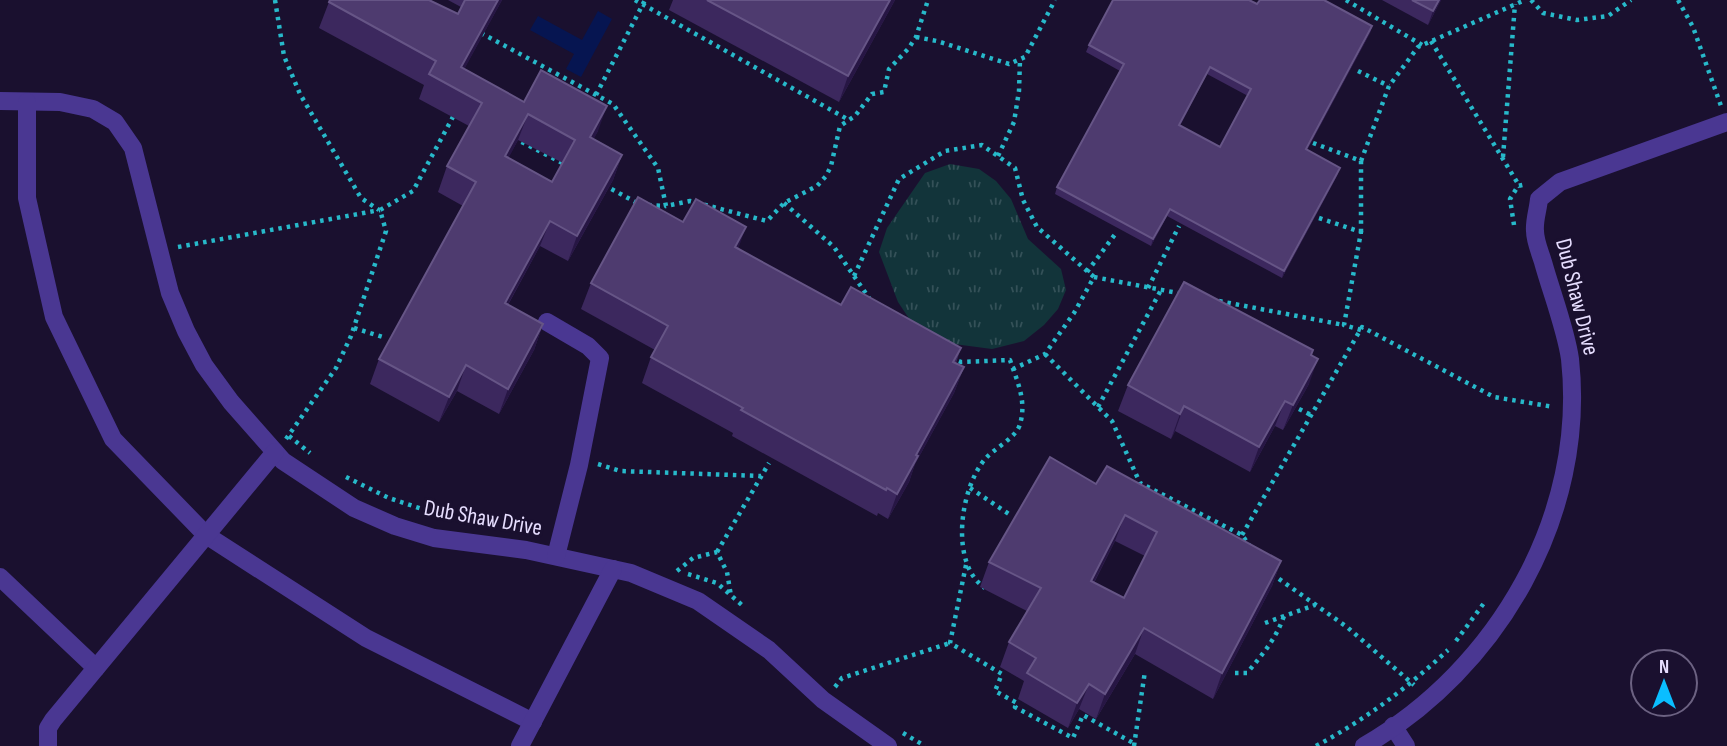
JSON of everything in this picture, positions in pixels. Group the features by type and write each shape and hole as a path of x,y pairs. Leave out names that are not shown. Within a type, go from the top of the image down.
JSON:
{"street":[{"name":"Dub Shaw Drive","path":"0,101 60,102 93,109 115,122 133,148 170,293 204,365 230,402 275,452 315,485 354,508 395,526 434,538 527,550 612,569 698,601 720,614 828,694 888,746"},
{"path":"27,102 27,198 54,317 113,439 206,535 366,638 533,722"},
{"path":"1535,191 1726,118"},
{"name":"Dub Shaw Drive","path":"1364,746 1428,700 1468,662 1502,620 1530,575 1562,488 1573,408 1570,356 1535,232 1535,191"},
{"path":"547,322 588,346 600,358 580,460 556,556"},
{"path":"48,746 48,727 275,452"},
{"path":"520,746 612,569"},
{"path":"0,577 96,668"},
{"path":"1393,726 1406,746"}],"path":[{"path":"275,0 284,55 300,94 361,198 380,210 386,231 354,328 336,368 275,452"},
{"path":"635,0 644,2 849,120"},
{"path":"597,182 639,205 666,206 690,201 767,221 784,203 817,186 826,176 831,166 840,126 855,116 872,94 884,92 889,69 916,37 928,0"},
{"path":"916,37 1009,64 1025,57 1055,0"},
{"path":"1346,0 1422,45"},
{"path":"1344,325 1361,232 1361,161 1389,86 1418,47 1525,0"},
{"path":"1531,0 1543,13 1577,20 1608,16 1630,0"},
{"path":"1678,0 1693,27 1726,118"},
{"path":"596,95 644,2"},
{"path":"1503,159 1515,4"},
{"path":"473,43 480,32 614,104 658,168 666,206"},
{"path":"1432,41 1518,186 1535,191"},
{"path":"998,156 1014,122 1020,60"},
{"path":"1358,71 1389,86"},
{"path":"174,248 380,210 414,191 457,108"},
{"path":"504,133 573,169"},
{"path":"1314,143 1361,161"},
{"path":"854,277 899,179 945,151 982,145 1015,168 1023,201 1037,227 1087,272 1094,277 1187,295"},
{"path":"1518,186 1535,191"},
{"path":"1515,235 1510,199 1518,186"},
{"path":"784,203 834,247 874,305"},
{"path":"1319,218 1361,232"},
{"path":"1148,288 1179,226"},
{"path":"1087,272 1116,233"},
{"path":"1013,369 1045,354 1074,313 1094,277"},
{"path":"1098,407 1161,290"},
{"path":"1213,300 1361,330"},
{"path":"1242,535 1362,327 1494,397 1554,407"},
{"path":"354,328 383,337"},
{"path":"1045,354 1112,421 1140,483 1242,535 1257,554"},
{"path":"950,357 961,362 1010,360 1024,401 1020,427 984,460 962,512 963,546 969,570 978,583 994,594"},
{"path":"1554,396 1554,420"},
{"path":"1299,409 1311,415"},
{"path":"279,428 315,457"},
{"path":"580,460 620,471 761,477"},
{"path":"677,570 693,558 717,551 769,463"},
{"path":"337,471 389,498 421,510 465,520"},
{"path":"970,488 1009,514"},
{"path":"717,551 727,572 732,596"},
{"path":"950,643 966,560"},
{"path":"1264,564 1271,573 1347,626 1428,700"},
{"path":"667,568 717,583 752,615"},
{"path":"1316,746 1358,723 1413,684 1450,648 1488,599"},
{"path":"1265,623 1316,605"},
{"path":"1236,673 1247,673 1260,658 1278,634 1284,616"},
{"path":"828,694 842,678 950,643 1002,674 995,691 1017,703 1015,707 1073,738 1083,715 1134,745 1145,671"},
{"path":"825,680 828,694"},
{"path":"828,694 844,695"},
{"path":"893,728 925,746"}],"green space":[{"path":"950,164 979,169 996,181 1011,199 1028,239 1061,269 1066,290 1058,309 1024,341 992,349 954,344 918,332 898,302 879,252 887,228 925,173"}],"shaded area":[{"path":"598,11 612,19 581,77 566,69 574,54 530,30 538,16 582,40"}],"building":[{"path":"429,0 458,14 465,0 498,0 461,67 524,102 541,70 607,106 590,137 622,155 577,236 550,221 505,303 543,324 508,389 466,365 449,397 379,359 476,182 447,166 482,103 429,74 436,61 329,2","holes":["528,114 575,140 552,182 505,156"]},
{"path":"707,0 890,0 848,76"},
{"path":"1113,0 1249,0 1257,4 1260,0 1324,0 1372,26 1306,149 1340,168 1284,271 1170,209 1153,239 1057,187 1124,64 1089,45","holes":["1210,67 1251,89 1220,147 1179,125"]},
{"path":"1412,0 1439,0 1433,11"},
{"path":"638,197 683,222 696,199 746,227 735,247 841,305 851,287 961,348 953,362 964,367 897,494 741,410 743,408 651,357 668,326 591,283"},
{"path":"1184,282 1313,350 1311,355 1318,359 1293,405 1285,401 1259,447 1184,406 1180,414 1128,385"},
{"path":"1050,457 1096,484 1107,466 1281,561 1222,673 1144,628 1105,694 1089,684 1077,703 1027,673 1036,658 1009,642 1041,588 989,562","holes":["1125,515 1157,532 1124,598 1091,581"]}]}
